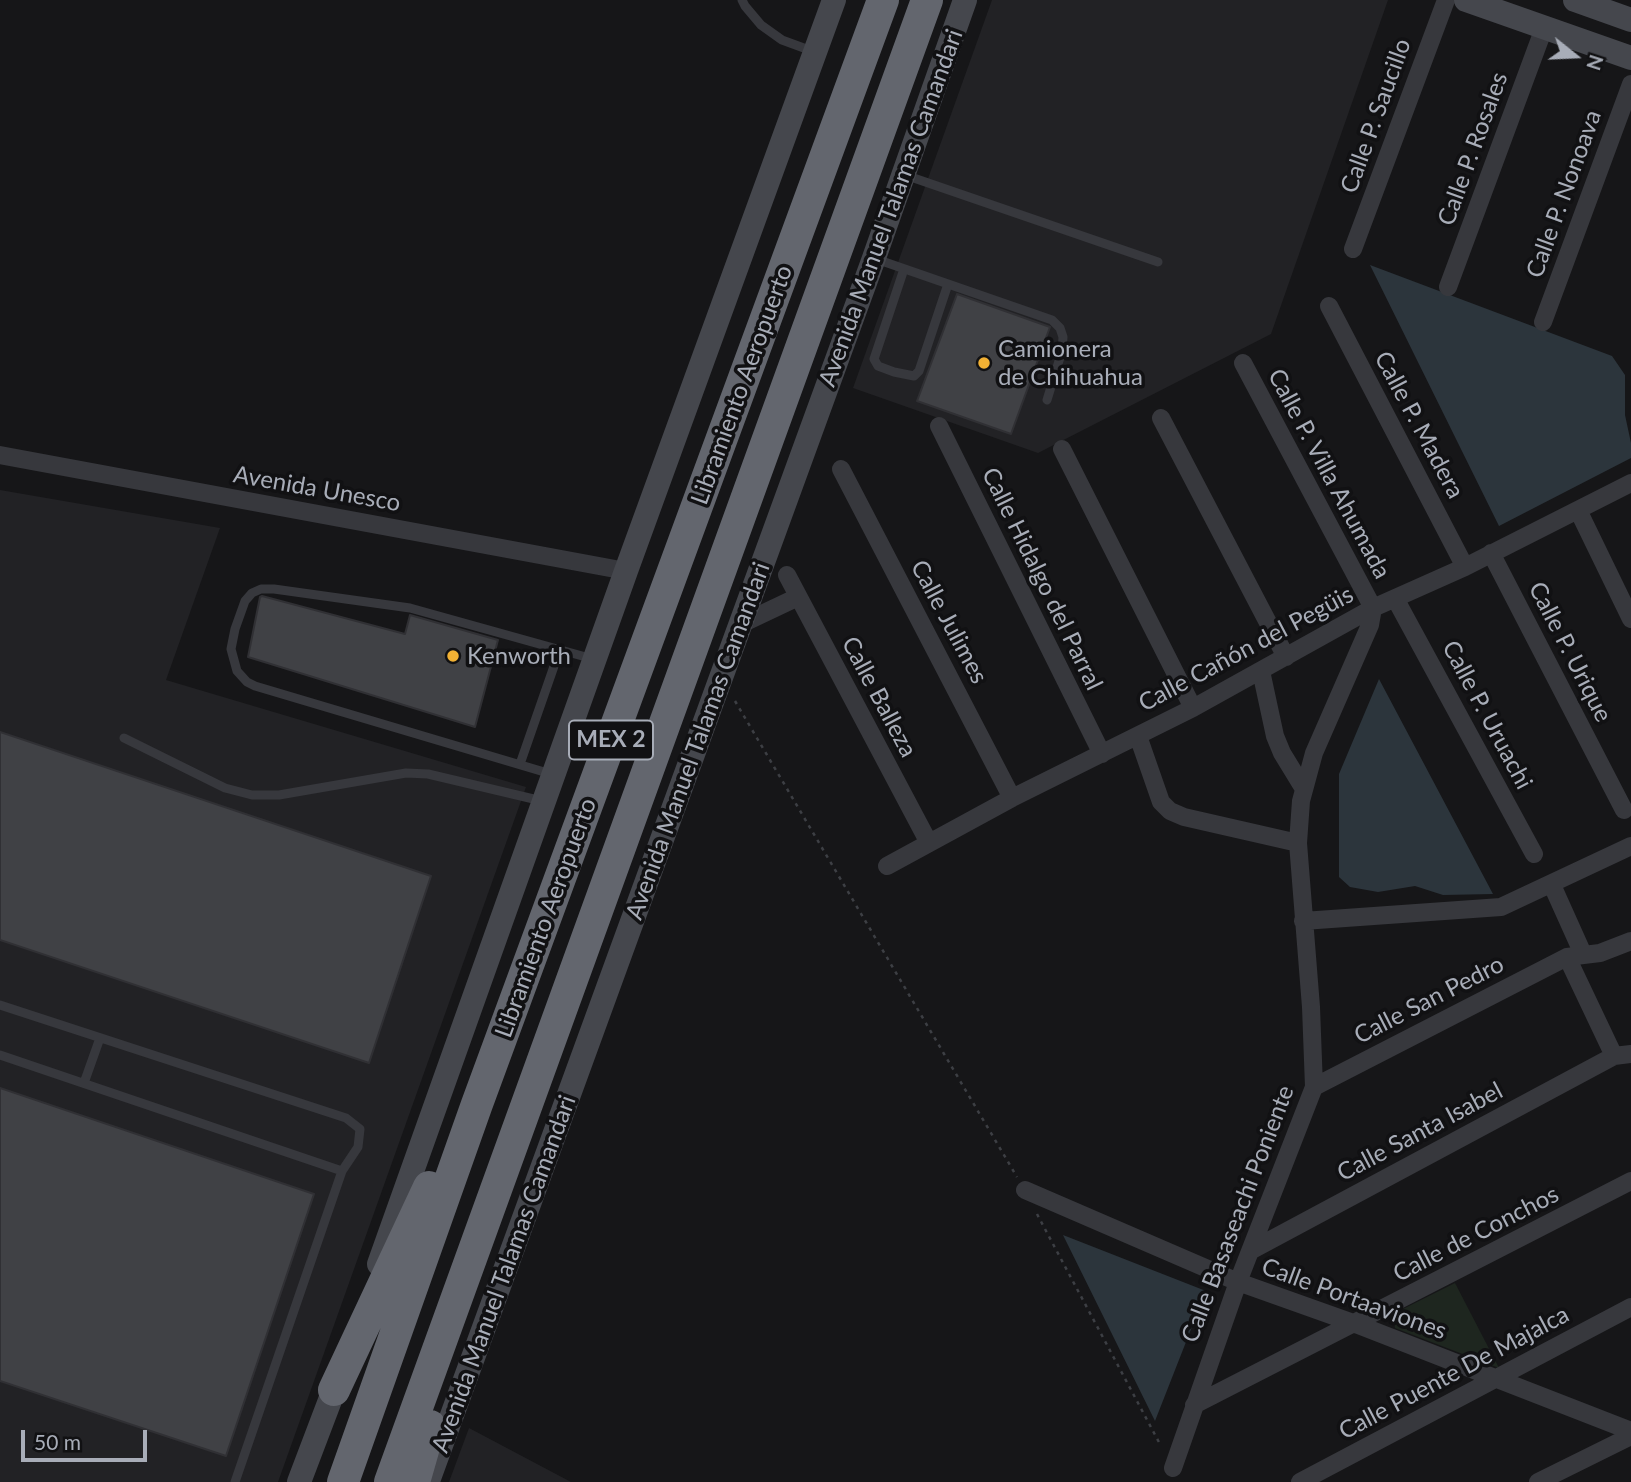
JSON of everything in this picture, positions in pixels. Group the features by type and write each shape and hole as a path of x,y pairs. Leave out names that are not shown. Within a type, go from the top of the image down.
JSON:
{"highway":[{"name":"Libramiento Aeropuerto","path":"343,1482 477,1104 883,0"},
{"name":"Libramiento Aeropuerto","path":"390,1482 927,0"},
{"path":"874,147 948,0"},
{"path":"334,1390 424,1196 477,1104"},
{"path":"414,1482 451,1350 473,1252"}],"main road":[{"path":"299,1482 834,0"},
{"name":"Avenida Manuel Talamas Camandari","path":"428,1482 874,258 965,0"},
{"path":"1466,0 1631,58"},
{"path":"1575,0 1631,20"}],"street":[{"name":"Calle P. Saucillo","path":"1353,249 1446,0"},
{"name":"Calle P. Rosales","path":"1448,287 1544,28"},
{"name":"Calle P. Nonoava","path":"1543,322 1631,83"},
{"name":"Calle P. Madera","path":"1329,306 1465,567"},
{"name":"Calle P. Villa Ahumada","path":"1242,363 1373,608"},
{"path":"1161,418 1286,657"},
{"name":"Calle Hidalgo del Parral","path":"939,426 1102,754"},
{"path":"1062,449 1193,708"},
{"name":"Avenida Unesco","path":"0,455 626,571"},
{"name":"Calle Julimes","path":"841,469 1012,798"},
{"name":"Calle Cañón del Pegüis","path":"887,866 1012,798 1193,708 1373,608 1465,567 1631,483"},
{"path":"1578,510 1631,619"},
{"name":"Calle P. Urique","path":"1491,553 1624,810"},
{"name":"Calle Balleza","path":"787,575 929,843"},
{"path":"741,624 798,597"},
{"name":"Calle P. Uruachi","path":"1396,600 1534,854"},
{"name":"Calle Basaseachi Poniente","path":"1173,1468 1238,1282 1314,1087 1311,1007 1298,843 1304,789 1314,753 1370,625 1373,608"},
{"path":"1261,671 1275,736 1304,789"},
{"path":"1138,736 1161,802 1170,811 1184,817 1298,843"},
{"path":"1303,921 1501,908 1631,846"},
{"path":"1552,885 1575,955 1623,1055"},
{"name":"Calle San Pedro","path":"1314,1087 1575,955 1600,953 1631,941"},
{"name":"Calle Santa Isabel","path":"1250,1251 1623,1055"},
{"name":"Calle de Conchos","path":"1194,1405 1631,1181"},
{"name":"Calle Portaaviones","path":"1025,1190 1238,1282 1356,1324 1631,1433"},
{"name":"Calle Puente De Majalca","path":"1300,1482 1631,1307"},
{"path":"1538,1482 1631,1433"}],"lane":[{"path":"742,0 761,25 782,40 815,52"},
{"path":"904,174 1158,262"},
{"path":"874,258 1044,316 1060,328 1063,337 1062,351 1047,400"},
{"path":"904,269 874,359 878,366 894,372 914,376 919,371 948,284"},
{"path":"553,774 255,686 237,671 232,649 235,629 252,593 261,589 274,589 410,608 594,659"},
{"path":"520,765 560,649"},
{"path":"124,738 225,788 252,794 279,795 406,774 428,774 544,801"},
{"path":"0,1005 346,1118 360,1129 358,1147 342,1171 235,1482"},
{"path":"84,1083 100,1038"},
{"path":"0,1055 342,1171"}],"path":[{"path":"721,677 1025,1190 1173,1468"}],"shaded area":[{"path":"992,0 1388,0 1271,334 1038,453 853,388"},
{"path":"1370,265 1612,356 1625,375 1625,415 1631,458 1499,526"},
{"path":"0,490 220,528 166,680 526,787 278,1482 0,1482"},
{"path":"1379,679 1493,894 1443,895 1415,886 1378,892 1350,887 1339,877 1339,774"},
{"path":"1063,1235 1206,1291 1155,1421"},
{"path":"1455,1283 1499,1368 1395,1328 1393,1314"},
{"path":"469,1428 571,1482 449,1482"}],"building":[{"name":"Camionera de Chihuahua","path":"957,294 1050,327 1011,434 917,401"},
{"path":"262,596 405,634 410,615 498,640 475,727 248,657"},
{"path":"0,732 431,876 369,1063 0,940"},
{"path":"0,1088 314,1194 226,1456 0,1381"}],"place":[{"name":"Camionera de Chihuahua","path":"984,363"},
{"name":"Kenworth","path":"453,656"}]}
